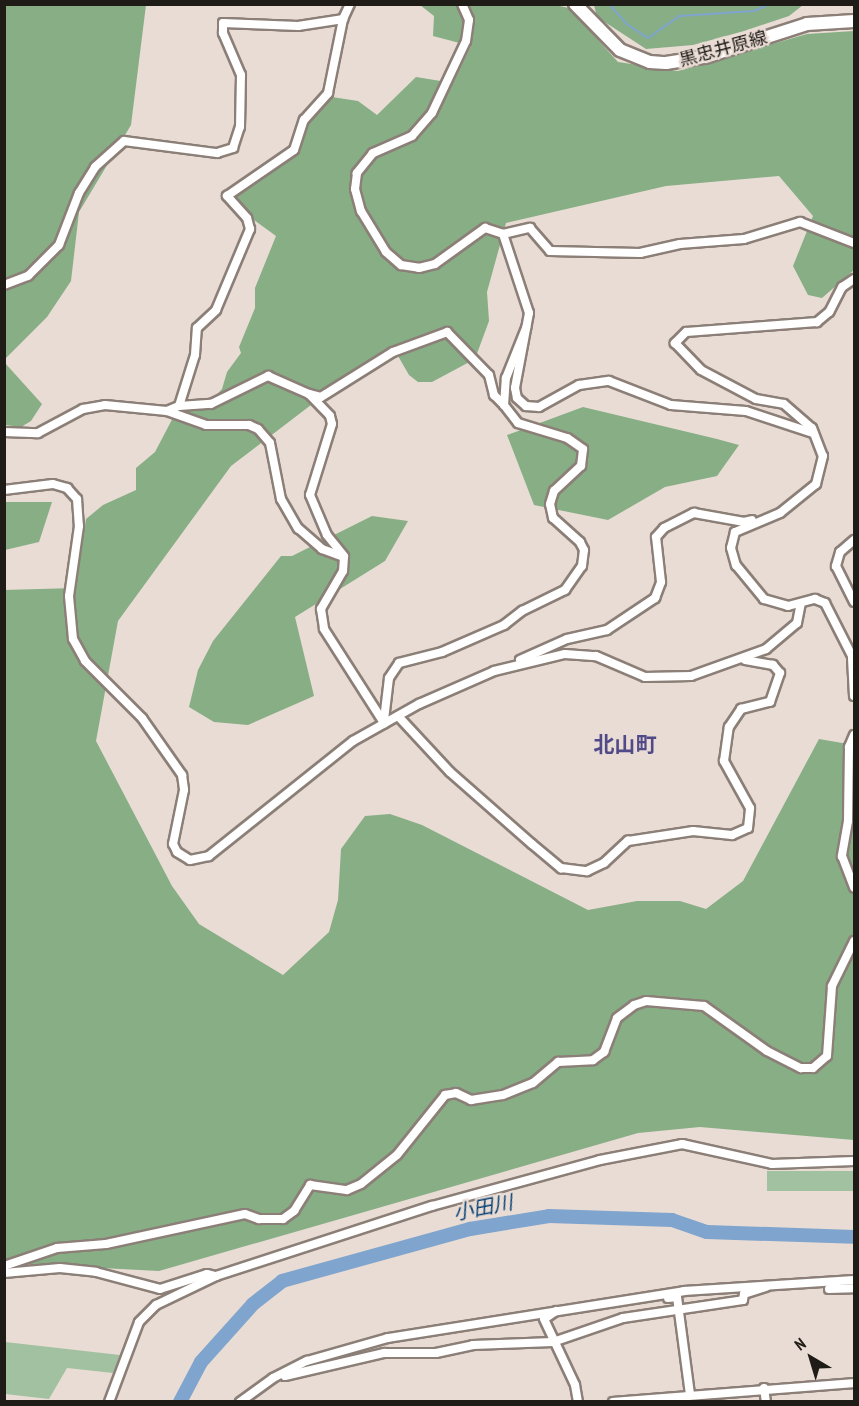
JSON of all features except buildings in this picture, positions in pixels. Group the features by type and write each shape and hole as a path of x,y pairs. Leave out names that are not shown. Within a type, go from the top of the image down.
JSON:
{"main road":[{"name":"黒忠井原線","path":"575,4 620,50 650,62 684,62 807,24 855,21"}],"street":[{"path":"179,406 195,355 197,328 216,310 250,229 247,218 227,196 294,150 309,112 328,93 343,19 350,4"},
{"path":"462,4 469,20 466,41 432,112 412,136 367,158 357,173 355,189 372,232 391,258 406,267 435,264 485,228 503,234 530,228 550,250 640,253 680,244 744,239 800,222 855,243"},
{"path":"4,285 28,276 59,245 79,194 95,167 118,144 124,141 217,153 233,148 240,127 241,75 223,33 223,23 298,26 343,19"},
{"path":"503,234 516,267 529,326 515,388 517,398 526,406 538,407 579,385 609,381 671,405 746,411 813,433"},
{"path":"855,279 842,287 829,312 818,321 686,332 675,343 701,370 756,399 791,408 813,433 823,456 819,478 769,519 732,534 736,565 764,599 780,605 815,599 830,608 853,659 855,696"},
{"path":"504,405 506,378 529,326"},
{"path":"167,411 179,406 211,404 268,376 321,397 393,352 447,332 489,375 494,395 518,423 567,438 583,449 580,466 554,491 550,504 553,518 580,542 584,550 582,566 565,590 522,611 504,625 442,652 399,663 388,678 384,723"},
{"path":"309,394 332,420 310,495 327,536 344,557 343,570 321,609 322,623 329,641 356,675 384,723"},
{"path":"4,432 38,434 93,405 167,411 192,423 249,425 258,429 270,443 281,499 298,528 322,549 344,557"},
{"path":"4,490 53,484 67,488 77,499 80,511 69,596 70,629 85,661 142,718 182,775 184,790 173,838 182,857 200,860 209,856 328,759 384,723 494,671 550,654 596,656 645,677 691,676 745,660 788,634 796,623 801,603"},
{"path":"518,664 548,646 616,625 655,598 661,582 656,537 664,528 694,513 744,522 766,516 769,519"},
{"path":"855,540 840,552 836,566 842,584 855,602"},
{"path":"398,716 450,772 561,868 587,871 604,863 628,841 693,831 732,835 748,828 750,808 724,761 729,727 741,709 770,702 780,673 773,665 745,660"},
{"path":"855,735 849,747 848,821 842,856 855,888"},
{"path":"4,1266 57,1248 106,1244 245,1214 259,1219 283,1220 294,1211 310,1185 347,1190 361,1184 397,1155 445,1095 456,1093 471,1100 503,1095 533,1083 558,1062 593,1060 604,1052 617,1018 634,1005 646,1001 704,1006 767,1051 801,1068 813,1068 827,1056 832,986 855,940"},
{"path":"110,1401 126,1350 146,1313 216,1276 432,1206 656,1148 682,1144 707,1148 741,1160 772,1164 855,1161"},
{"path":"4,1274 60,1268 96,1272 160,1289 207,1274 216,1276"},
{"path":"240,1401 273,1378 342,1349 388,1338 638,1298 773,1283 855,1280"},
{"path":"273,1378 384,1353 436,1353 473,1345 553,1342 623,1318 743,1300 744,1294 773,1283"},
{"path":"829,1289 855,1288"},
{"path":"638,1298 645,1301 677,1298 690,1394"},
{"path":"558,1309 544,1319 553,1342 573,1378 578,1401"},
{"path":"613,1401 855,1383"},
{"path":"764,1388 766,1401"}],"green space":[{"path":"550,4 569,8 618,62 678,71 807,34 854,31 854,270 822,298 808,295 793,266 813,216 779,176 666,186 506,223 487,292 489,321 475,359 432,382 418,382 409,375 394,349 362,366 231,466 118,621 96,741 172,886 199,924 283,975 329,932 338,900 341,849 365,816 390,814 422,825 588,910 637,901 680,901 706,909 743,881 819,739 854,745 854,1140 700,1127 638,1133 159,1271 5,1263 4,590 75,588 86,519 103,505 136,490 136,468 155,452 177,410 204,408 222,389 227,372 241,353 239,347 255,308 255,288 276,236 254,220 233,195 297,154 309,119 332,97 358,101 377,115 416,77 453,83 471,46 433,36 434,16 420,5"},
{"path":"594,4 803,5 789,16 744,31 693,45 646,49 597,17"},
{"path":"5,5 146,5 131,125 79,212 71,281 47,317 5,359"},
{"path":"5,363 42,404 31,421 21,427 5,425"},
{"path":"583,407 739,445 717,476 665,487 608,520 534,505 507,435"},
{"path":"5,502 52,502 39,542 5,550"},
{"path":"372,516 408,521 385,561 295,617 314,696 248,725 214,722 189,707 198,670 213,641 281,556 292,556"},
{"path":"767,1171 854,1171 854,1191 767,1191"},
{"path":"5,1342 120,1355 113,1373 67,1368 49,1399 5,1394"}],"waterway":[{"path":"609,4 628,25 648,38 680,16 754,11 770,4"},
{"name":"小田川","path":"180,1402 201,1362 253,1304 282,1281 470,1229 549,1216 672,1220 707,1232 854,1237"}],"district":[{"name":"北山町","path":"625,745"}]}
